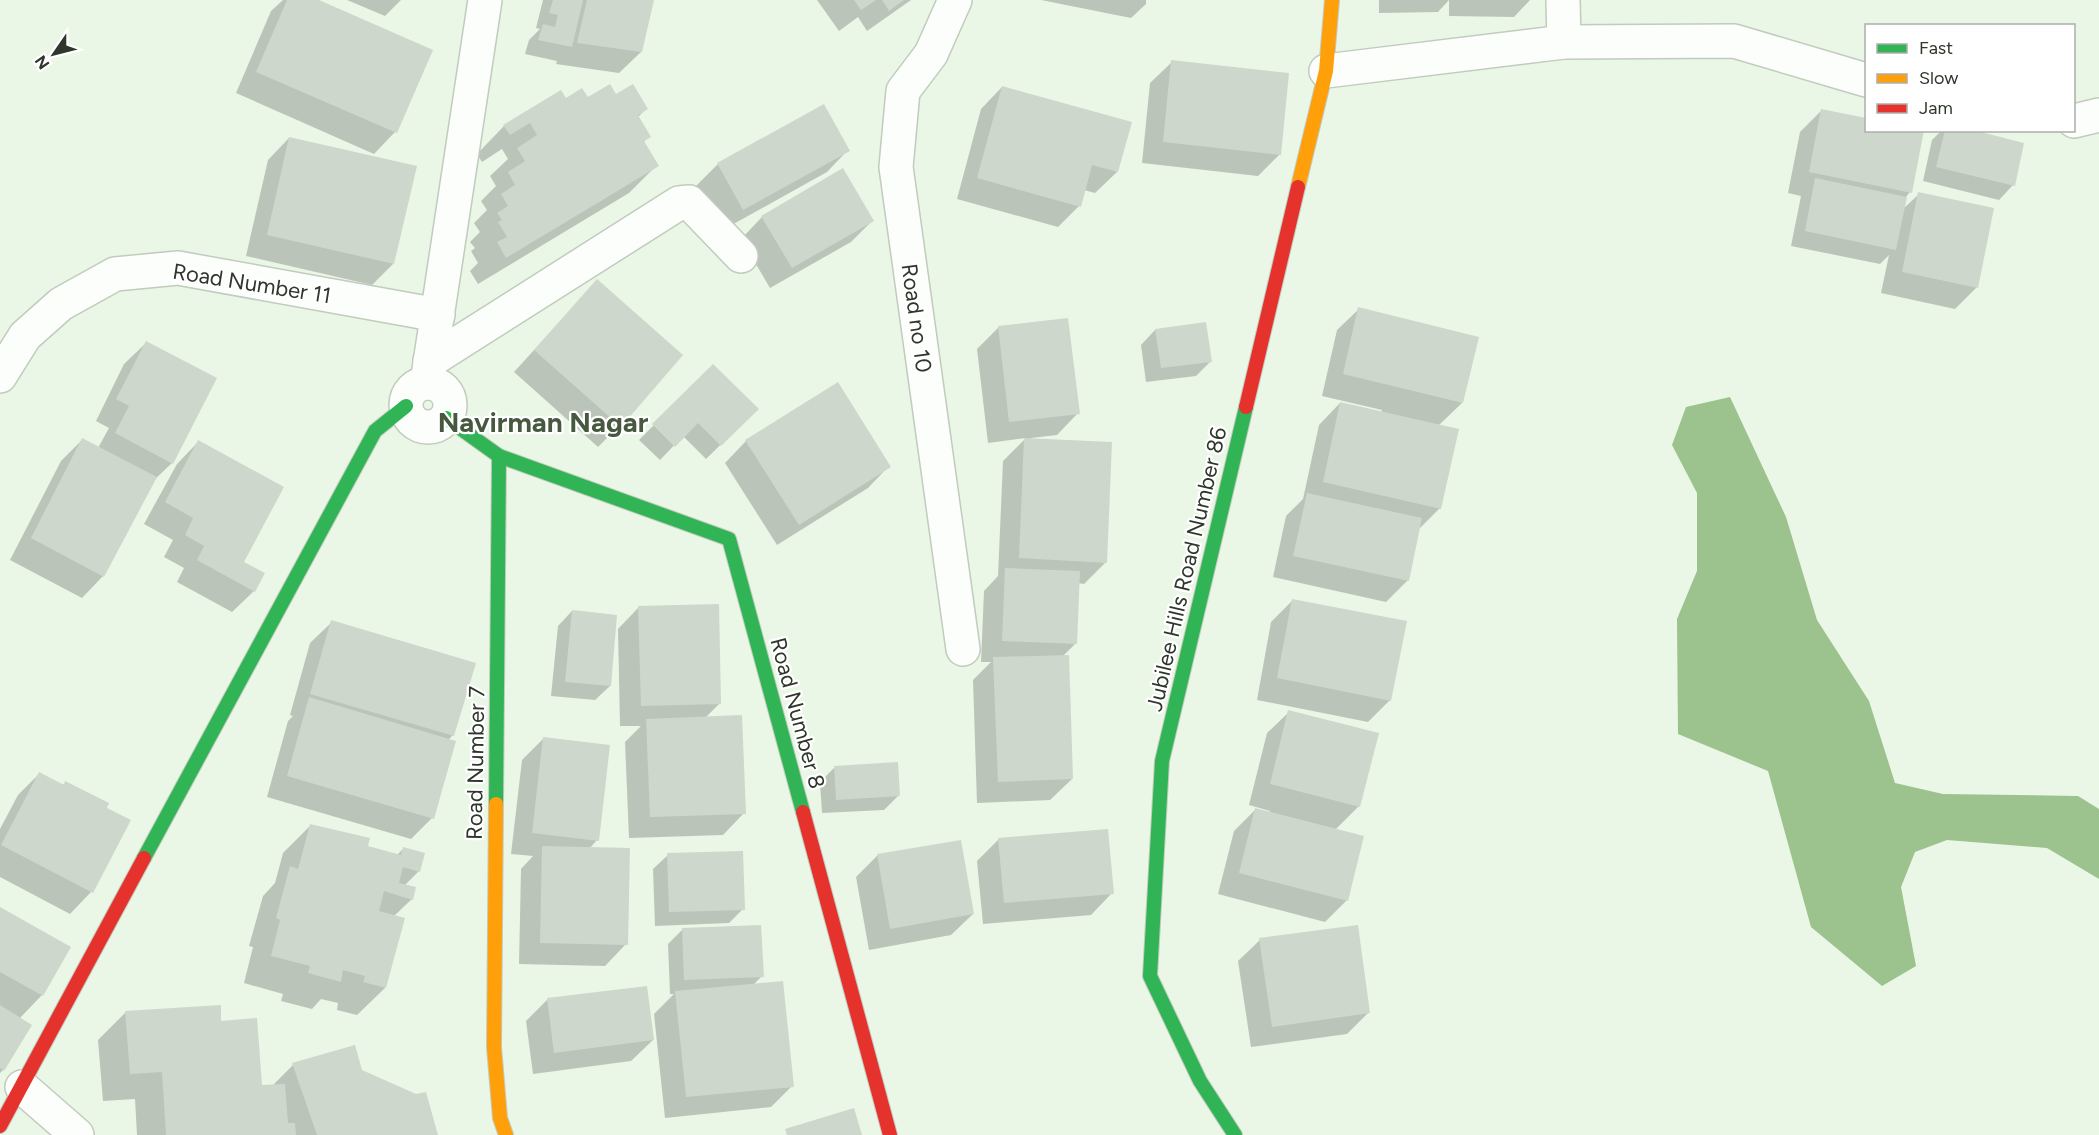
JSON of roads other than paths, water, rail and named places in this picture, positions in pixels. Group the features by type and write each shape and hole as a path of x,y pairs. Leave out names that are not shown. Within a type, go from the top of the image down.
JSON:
{"street":[{"path":"421,383 438,315 486,0"},
{"name":"Road no 10","path":"956,0 931,54 903,91 896,167 963,649"},
{"name":"Jubilee Hills Road Number 86","path":"1225,1131 1150,976 1162,761 1326,70 1332,0"},
{"path":"1563,0 1564,42"},
{"path":"1326,70 1564,42 1734,41 1865,80"},
{"path":"2075,120 2099,115"},
{"path":"0,1126 375,431 421,383 679,203 689,202 741,256"},
{"name":"Road Number 11","path":"0,376 25,336 61,304 116,274 178,268 438,315"},
{"path":"421,383 434,384 446,392 451,405 446,418 499,456"},
{"name":"Road Number 7","path":"499,456 494,1047 500,1118 506,1135"},
{"name":"Road Number 8","path":"499,456 729,539 890,1135"},
{"path":"22,1087 77,1135"}],"district":[{"name":"Navirman Nagar","path":"543,422"}]}
